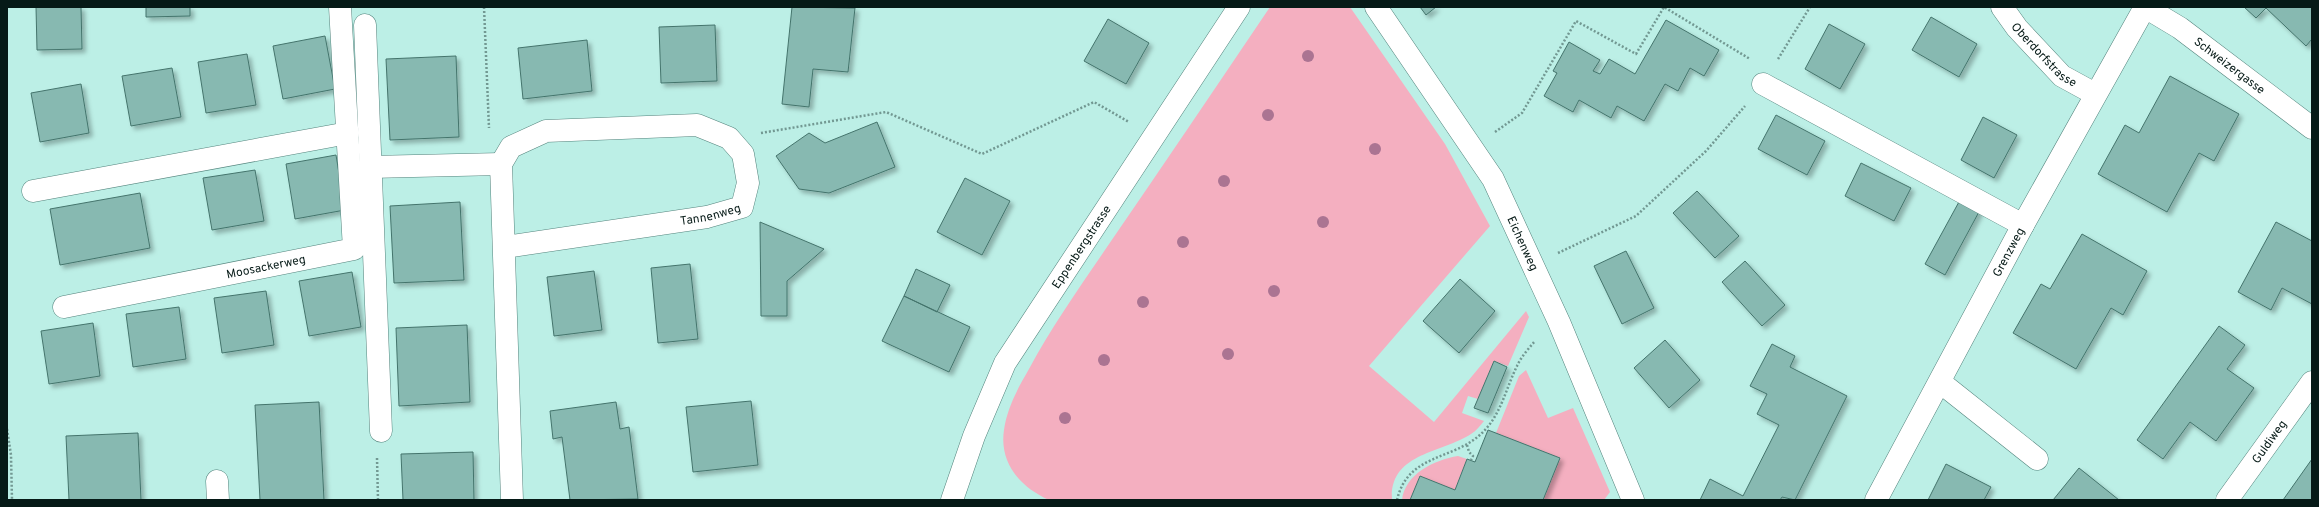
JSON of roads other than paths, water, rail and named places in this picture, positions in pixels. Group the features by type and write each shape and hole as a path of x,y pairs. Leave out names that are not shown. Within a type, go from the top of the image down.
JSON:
{"street":[{"name":"Moosackerweg","path":"64,307 354,249 340,7"},
{"name":"Eppenbergstrasse","path":"952,500 974,436 1005,363 1239,7"},
{"name":"Eichenweg","path":"1376,7 1493,179 1560,322 1633,500"},
{"name":"Oberdorfstrasse","path":"2002,7 2017,28 2062,76 2094,94"},
{"name":"Grenzweg","path":"1876,500 2094,94 2145,7"},
{"name":"Schweizergasse","path":"2145,7 2180,28 2312,128"},
{"path":"365,25 382,430"},
{"path":"1767,78 2023,225"},
{"name":"Tannenweg","path":"501,164 511,147 546,132 697,125 729,138 743,154 748,183 742,207 706,217 505,247"},
{"path":"33,191 348,133"},
{"path":"370,168 501,164 505,247 512,500"},
{"path":"1940,382 2037,459"},
{"name":"Guldiweg","path":"2227,500 2312,382"}]}
